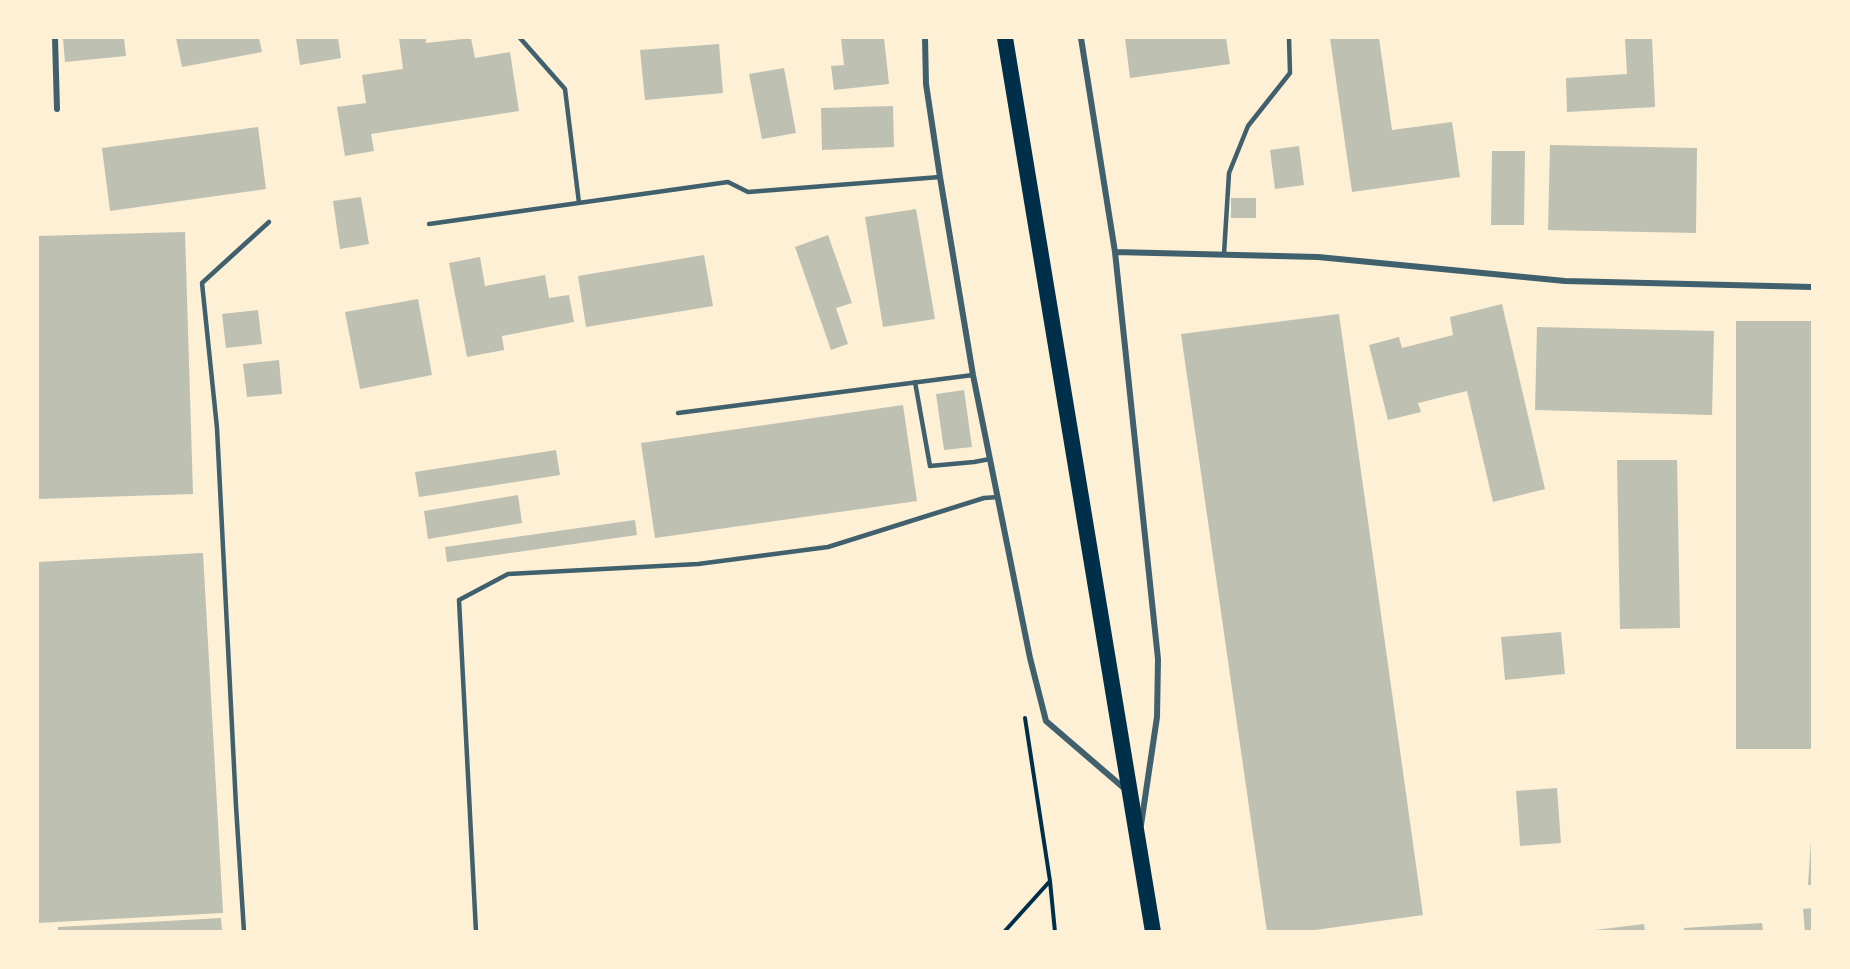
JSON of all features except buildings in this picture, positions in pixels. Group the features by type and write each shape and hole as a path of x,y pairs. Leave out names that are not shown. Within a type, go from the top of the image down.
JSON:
{"highway":[{"path":"1005,38 1153,932"}],"street":[{"path":"55,38 57,109"},
{"path":"925,38 926,84 973,375 1030,658 1046,720 1131,793"},
{"path":"1081,38 1115,252 1158,659 1157,717 1139,844"},
{"path":"1115,252 1318,257 1565,281 1812,287"}],"lane":[{"path":"520,38 565,89 579,203"},
{"path":"1224,254 1228,173 1248,126 1290,73 1289,38"},
{"path":"429,224 728,182 748,192 940,177"},
{"path":"244,932 217,428 202,283 269,222"},
{"path":"678,413 973,375"},
{"path":"915,382 930,466 990,459"},
{"path":"476,932 459,600 508,574 698,564 828,546 984,498 998,497"}],"path":[{"path":"1004,932 1050,881"}]}
